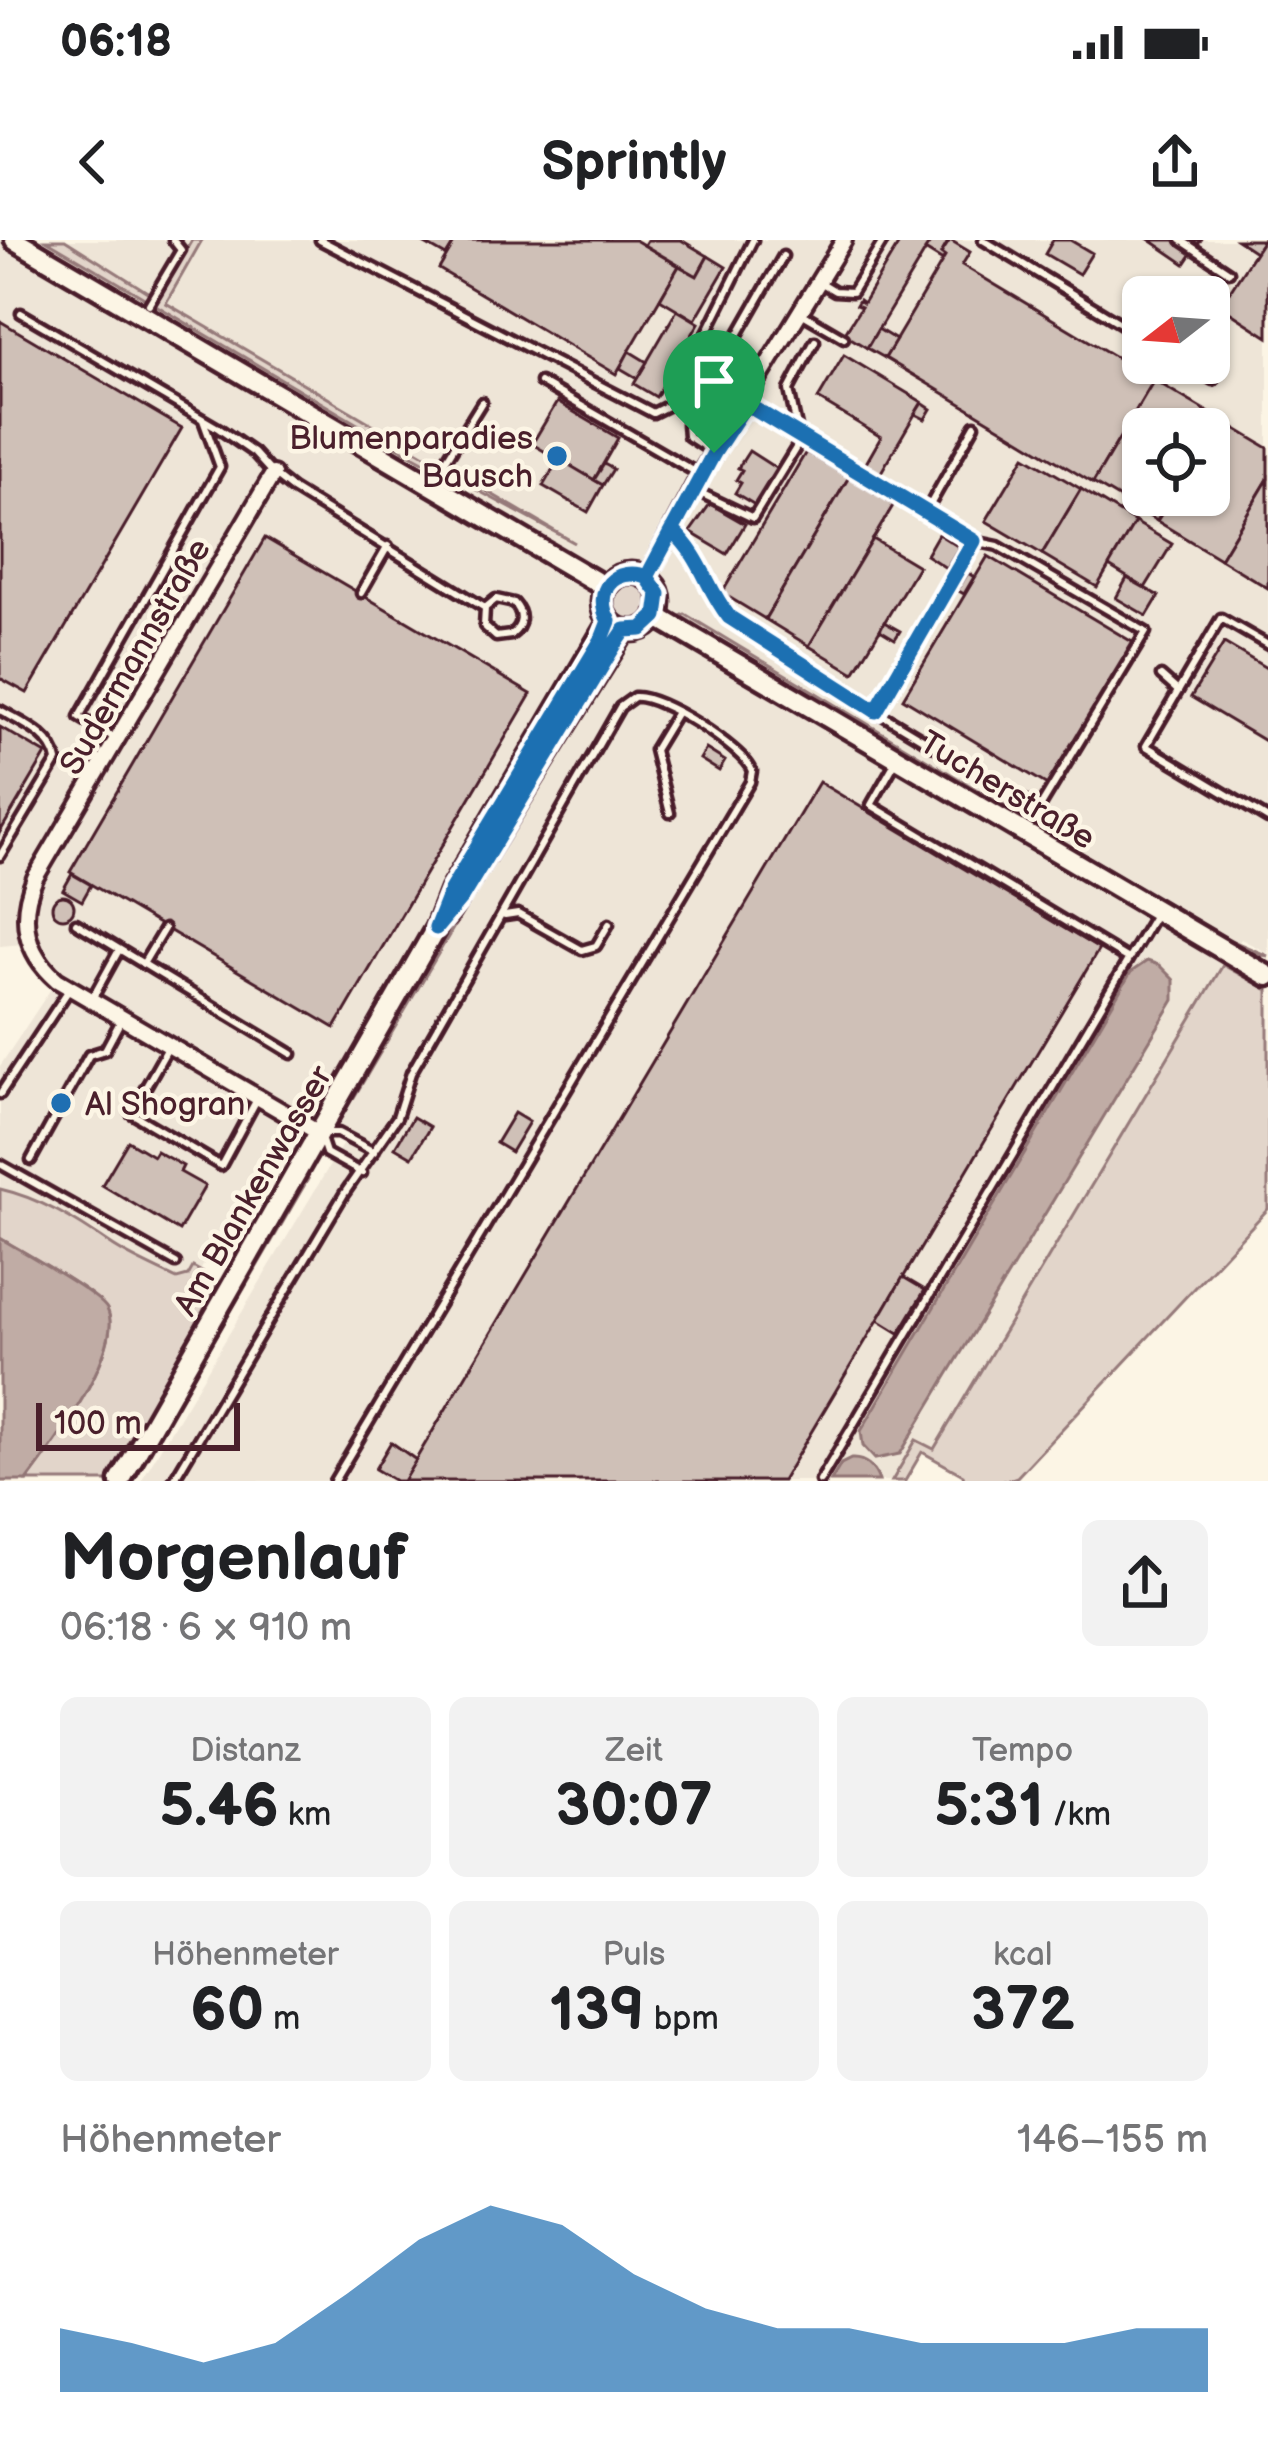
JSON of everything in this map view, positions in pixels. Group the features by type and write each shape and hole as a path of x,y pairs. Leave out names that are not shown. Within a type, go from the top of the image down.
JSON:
{"main road":[{"path":"15,240 605,587"},
{"path":"628,572 647,577 659,594 656,616 642,629 617,626 602,605 605,587 628,572"},
{"name":"Tucherstraße","path":"656,616 1268,976"},
{"name":"Am Blankenwasser","path":"120,1481 436,928 451,890 617,626"}],"street":[{"path":"647,577 702,467 746,404 844,240"},
{"name":"Sudermannstraße","path":"273,474 28,894 25,926 29,944 46,971 70,988 319,1133"}],"lane":[{"path":"149,304 182,250 172,240"},
{"path":"320,240 653,413 675,397 753,240"},
{"path":"820,282 835,291 852,292 884,240"},
{"path":"982,240 1122,324"},
{"path":"1181,240 1229,272"},
{"path":"702,467 687,424 783,256"},
{"path":"21,313 203,419 254,453 273,474 485,608"},
{"path":"801,313 844,338"},
{"path":"539,382 702,467 753,518 800,436 789,390 815,340"},
{"path":"431,484 482,402"},
{"path":"672,530 700,562 729,617 1040,809 1146,632 998,546 974,541 746,404"},
{"path":"116,739 79,717 220,467 203,419"},
{"path":"926,512 975,425"},
{"path":"876,711 974,541"},
{"path":"362,593 388,547"},
{"path":"496,599 514,603 521,614 520,626 511,635 496,637 484,626 485,608 496,599"},
{"path":"1268,645 1221,618 1146,746 1268,819"},
{"path":"1161,676 1178,691"},
{"path":"173,1481 344,1194 397,1117 411,1073 620,707 634,697 646,696 742,755 752,771 750,782 334,1481"},
{"path":"0,710 46,738 57,761 0,856"},
{"path":"670,813 654,750 676,712"},
{"path":"898,758 871,805 1128,959"},
{"path":"820,1481 1157,911"},
{"path":"502,918 518,914 582,950 596,946 609,924"},
{"path":"76,923 292,1054"},
{"path":"143,964 164,929"},
{"path":"91,1001 119,950"},
{"path":"0,1094 70,988"},
{"path":"31,1160 89,1055 105,1050 122,1018"},
{"path":"170,1046 131,1113 221,1166 258,1097"},
{"path":"362,1173 326,1153 319,1133 338,1132 376,1153"},
{"path":"0,1164 176,1263"}],"shaded area":[{"path":"0,240 1268,240 1268,953 1241,939 934,1449 916,1440 892,1481 141,1481 345,1140 293,1110 200,1271 193,1267 188,1276 178,1279 20,1193 0,1189 0,1066 60,975 35,943 0,946"},
{"path":"30,240 36,240 431,471 428,473"},
{"path":"46,240 65,240 149,293 146,299"},
{"path":"192,240 202,240 166,303 575,543 388,442 154,304"},
{"path":"631,580 646,586 652,601 646,616 631,622 616,616 610,601 616,586"},
{"path":"685,614 1087,856 919,761 681,616"},
{"path":"563,732 567,734 353,1099 354,1093"},
{"path":"1087,860 1230,940 1268,956 1203,930"},
{"path":"1147,961 1159,965 1174,980 1174,1000 900,1454 875,1459 863,1446 861,1431 1131,972"},
{"path":"1223,965 1268,990 1268,1209 1017,1477 964,1481 963,1475 922,1452 905,1481 892,1481 916,1440 934,1449"},
{"path":"305,1177 308,1179 128,1481"},
{"path":"0,1189 58,1211 177,1279 188,1276 193,1267 219,1282 166,1388 111,1481 27,1481 83,1398 106,1348 110,1326 107,1310 89,1293 0,1238"},
{"path":"0,1238 101,1302 110,1326 106,1347 83,1398 27,1481 0,1481"},
{"path":"851,1459 869,1465 879,1481 831,1481 841,1464"}],"building":[{"path":"418,240 456,240 446,256"},
{"path":"456,240 635,240 679,266 616,374 439,269"},
{"path":"647,240 681,240 708,256 697,276 644,245"},
{"path":"901,240 932,240 867,348 844,334 861,307 856,305 859,300 863,303"},
{"path":"932,240 949,240 941,254 943,261 925,250"},
{"path":"950,240 970,252 962,265 1122,361 1122,384 1152,384 1137,408 1122,408 1122,434 1093,483 885,358 945,257 941,254"},
{"path":"1053,240 1070,240 1092,253 1079,274 1045,254"},
{"path":"1150,240 1201,240 1185,264"},
{"path":"1237,240 1263,240 1255,252"},
{"path":"1263,240 1268,240 1268,337 1230,312 1230,291"},
{"path":"708,256 726,267 695,320 660,299 679,266 697,276"},
{"path":"677,310 699,323 656,397 634,384"},
{"path":"0,321 182,428 27,693 0,678"},
{"path":"878,329 896,340 885,358 867,348"},
{"path":"629,351 647,362 637,378 620,368"},
{"path":"844,355 922,402 880,474 865,465 881,437 818,399"},
{"path":"1152,384 1161,384 1201,408 1137,408"},
{"path":"557,402 618,438 594,480 532,444"},
{"path":"922,403 931,409 925,419 915,414"},
{"path":"1230,425 1268,448 1268,479 1220,559 1157,521 1160,516 1230,516"},
{"path":"1122,434 1122,500 1093,483"},
{"path":"749,451 777,469 755,505 735,493 741,483 736,480 742,470 738,468"},
{"path":"806,452 849,477 765,619 722,593"},
{"path":"1025,456 1081,489 1042,554 986,521"},
{"path":"559,459 603,485 588,512 543,486"},
{"path":"604,464 613,469 603,485 594,480"},
{"path":"849,477 894,504 809,646 765,619"},
{"path":"1268,479 1268,588 1220,559"},
{"path":"1081,489 1135,522 1097,587 1042,554"},
{"path":"710,504 745,524 727,554 690,532"},
{"path":"1135,522 1172,544 1145,588 1109,566"},
{"path":"938,534 959,547 946,568 926,555"},
{"path":"265,538 531,694 335,1028 70,872"},
{"path":"873,539 918,566 854,673 809,646"},
{"path":"988,556 1134,643 1049,786 903,698"},
{"path":"968,573 974,577 964,594 957,590"},
{"path":"1127,578 1159,596 1147,616 1116,598"},
{"path":"884,622 900,631 895,639 880,630"},
{"path":"1224,643 1268,669 1268,743 1191,697"},
{"path":"0,727 46,754 0,832"},
{"path":"706,749 725,761 719,771 700,759"},
{"path":"819,782 1099,949 782,1481 403,1481"},
{"path":"72,874 91,885 82,901 63,890"},
{"path":"63,896 74,907 63,918 52,907"},
{"path":"514,1113 529,1122 511,1152 496,1143"},
{"path":"413,1117 430,1127 412,1157 395,1147"},
{"path":"128,1141 183,1166 180,1172 205,1186 179,1231 102,1185"},
{"path":"903,1277 925,1290 899,1333 878,1320"},
{"path":"391,1442 416,1460 403,1481 375,1469"}],"place":[{"name":"Blumenparadies Bausch","path":"557,456"},
{"name":"Al Shogran","path":"61,1103"}],"route":[{"path":"714,453 700,475 647,577 659,594 656,616 642,629 625,630 461,898 436,928 451,890 602,639 609,621 602,605 605,587 628,572 647,577 672,530 700,562 729,617 876,711 974,541 746,404 714,453"}]}
